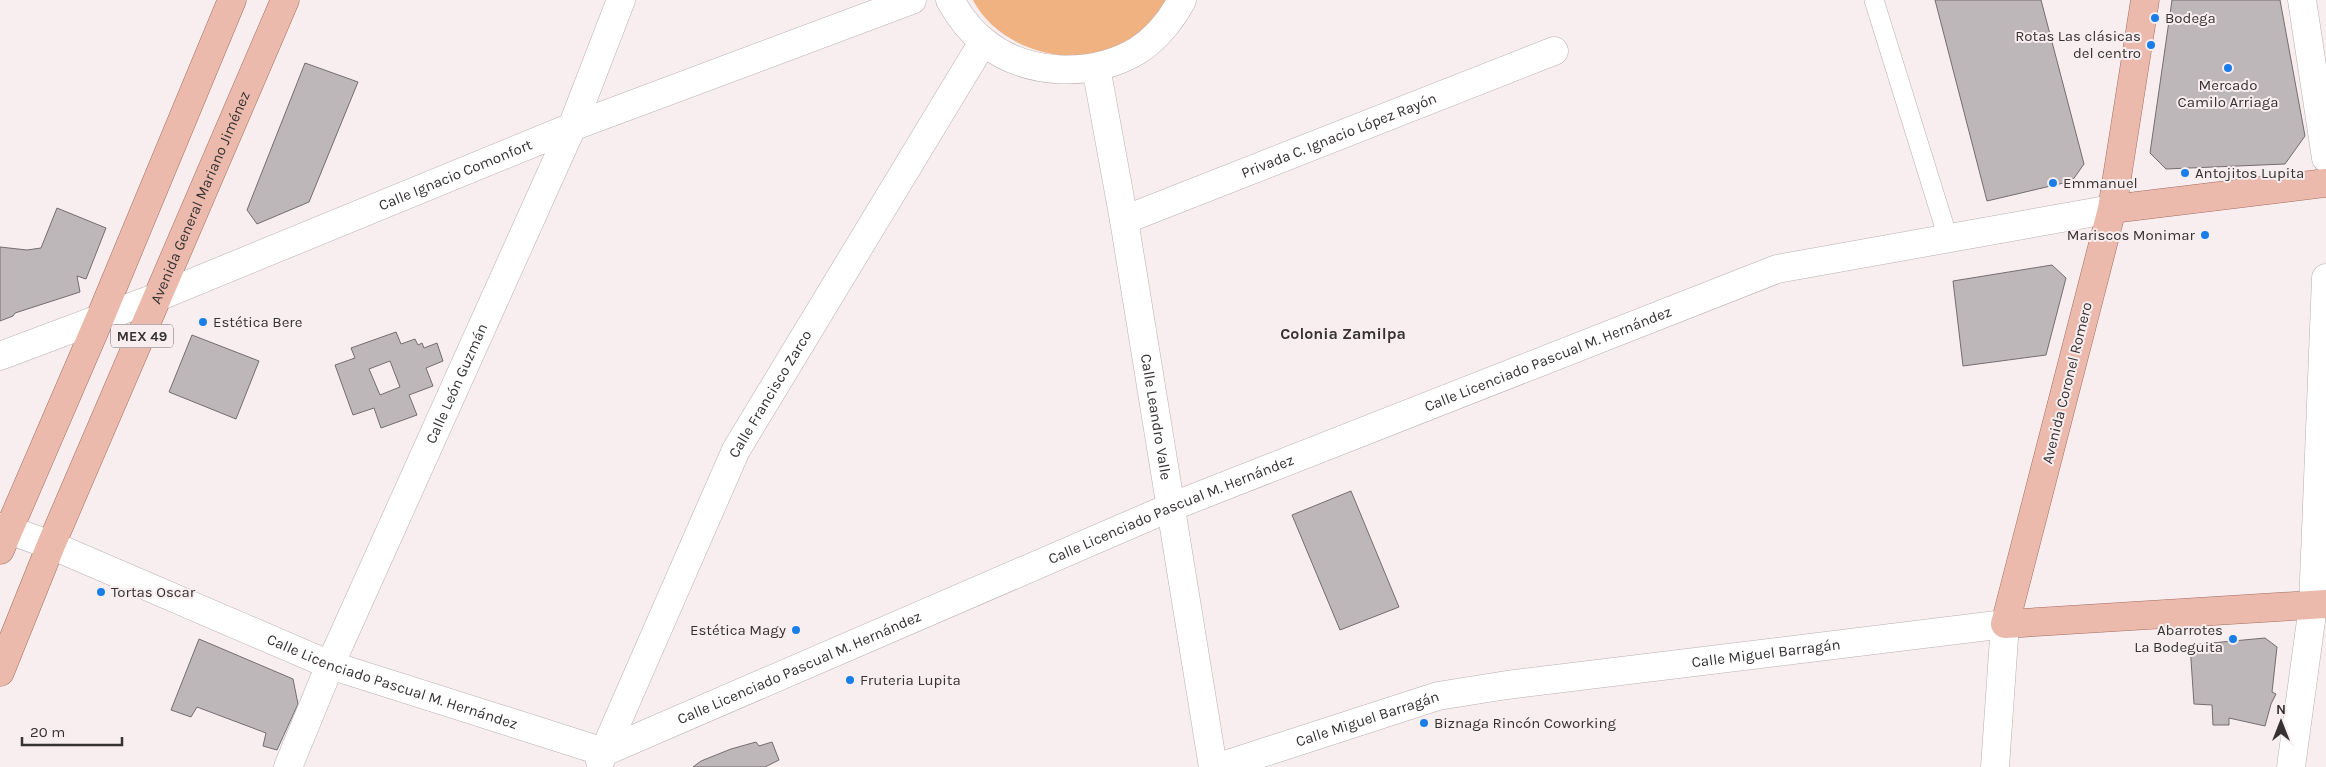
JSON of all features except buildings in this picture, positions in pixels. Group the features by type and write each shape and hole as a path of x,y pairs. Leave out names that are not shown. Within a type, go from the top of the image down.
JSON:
{"main road":[{"name":"MEX 49","path":"3,536 100,318 232,0"},
{"name":"Avenida General Mariano Jiménez","path":"0,672 51,545 160,296 285,0"},
{"name":"Avenida Coronel Romero","path":"2005,624 2112,209 2144,0"},
{"name":"Calle Licenciado Pascual M. Hernández","path":"2112,209 2326,183"},
{"name":"Calle Miguel Barragán","path":"2005,624 2319,605"}],"street":[{"name":"Calle León Guzmán","path":"288,767 330,665 572,127 621,0"},
{"name":"Calle Ignacio Comonfort","path":"0,356 160,296 572,127 912,0"},
{"path":"950,0 962,21 983,42 1024,64 1060,70 1096,67 1138,50 1171,20 1182,0"},
{"path":"2302,0 2326,158"},
{"name":"Calle Francisco Zarco","path":"601,759 736,450 983,42"},
{"name":"Privada C. Ignacio López Rayón","path":"1124,220 1554,51"},
{"name":"Calle Leandro Valle","path":"1096,67 1124,220 1213,767"},
{"name":"Calle Licenciado Pascual M. Hernández","path":"3,536 51,545 330,665 601,759 1171,506 1777,268 2112,209"},
{"path":"2291,767 2319,605 2326,278"},
{"name":"Calle Miguel Barragán","path":"1219,767 1438,696 1517,684 2005,624"},
{"name":"Avenida Coronel Romero","path":"1995,767 2005,624"}],"lane":[{"path":"1874,0 1948,238"}],"shaded area":[{"path":"973,0 1170,0 1150,23 1126,42 1106,51 1085,55 1063,55 1041,51 1020,44 1001,32 985,18"}],"place":[{"name":"Bodega","path":"2155,18"},
{"name":"Rotas Las clásicas del centro","path":"2151,45"},
{"name":"Mercado Camilo Arriaga","path":"2228,68"},
{"name":"Antojitos Lupita","path":"2185,173"},
{"name":"Emmanuel","path":"2053,183"},
{"name":"Mariscos Monimar","path":"2205,235"},
{"name":"Estética Bere","path":"203,322"},
{"name":"Tortas Oscar","path":"101,592"},
{"name":"Estética Magy","path":"796,630"},
{"name":"Abarrotes La Bodeguita","path":"2233,639"},
{"name":"Fruteria Lupita","path":"850,680"},
{"name":"Biznaga Rincón Coworking","path":"1424,723"}],"district":[{"name":"Colonia Zamilpa","path":"1343,333"}]}
